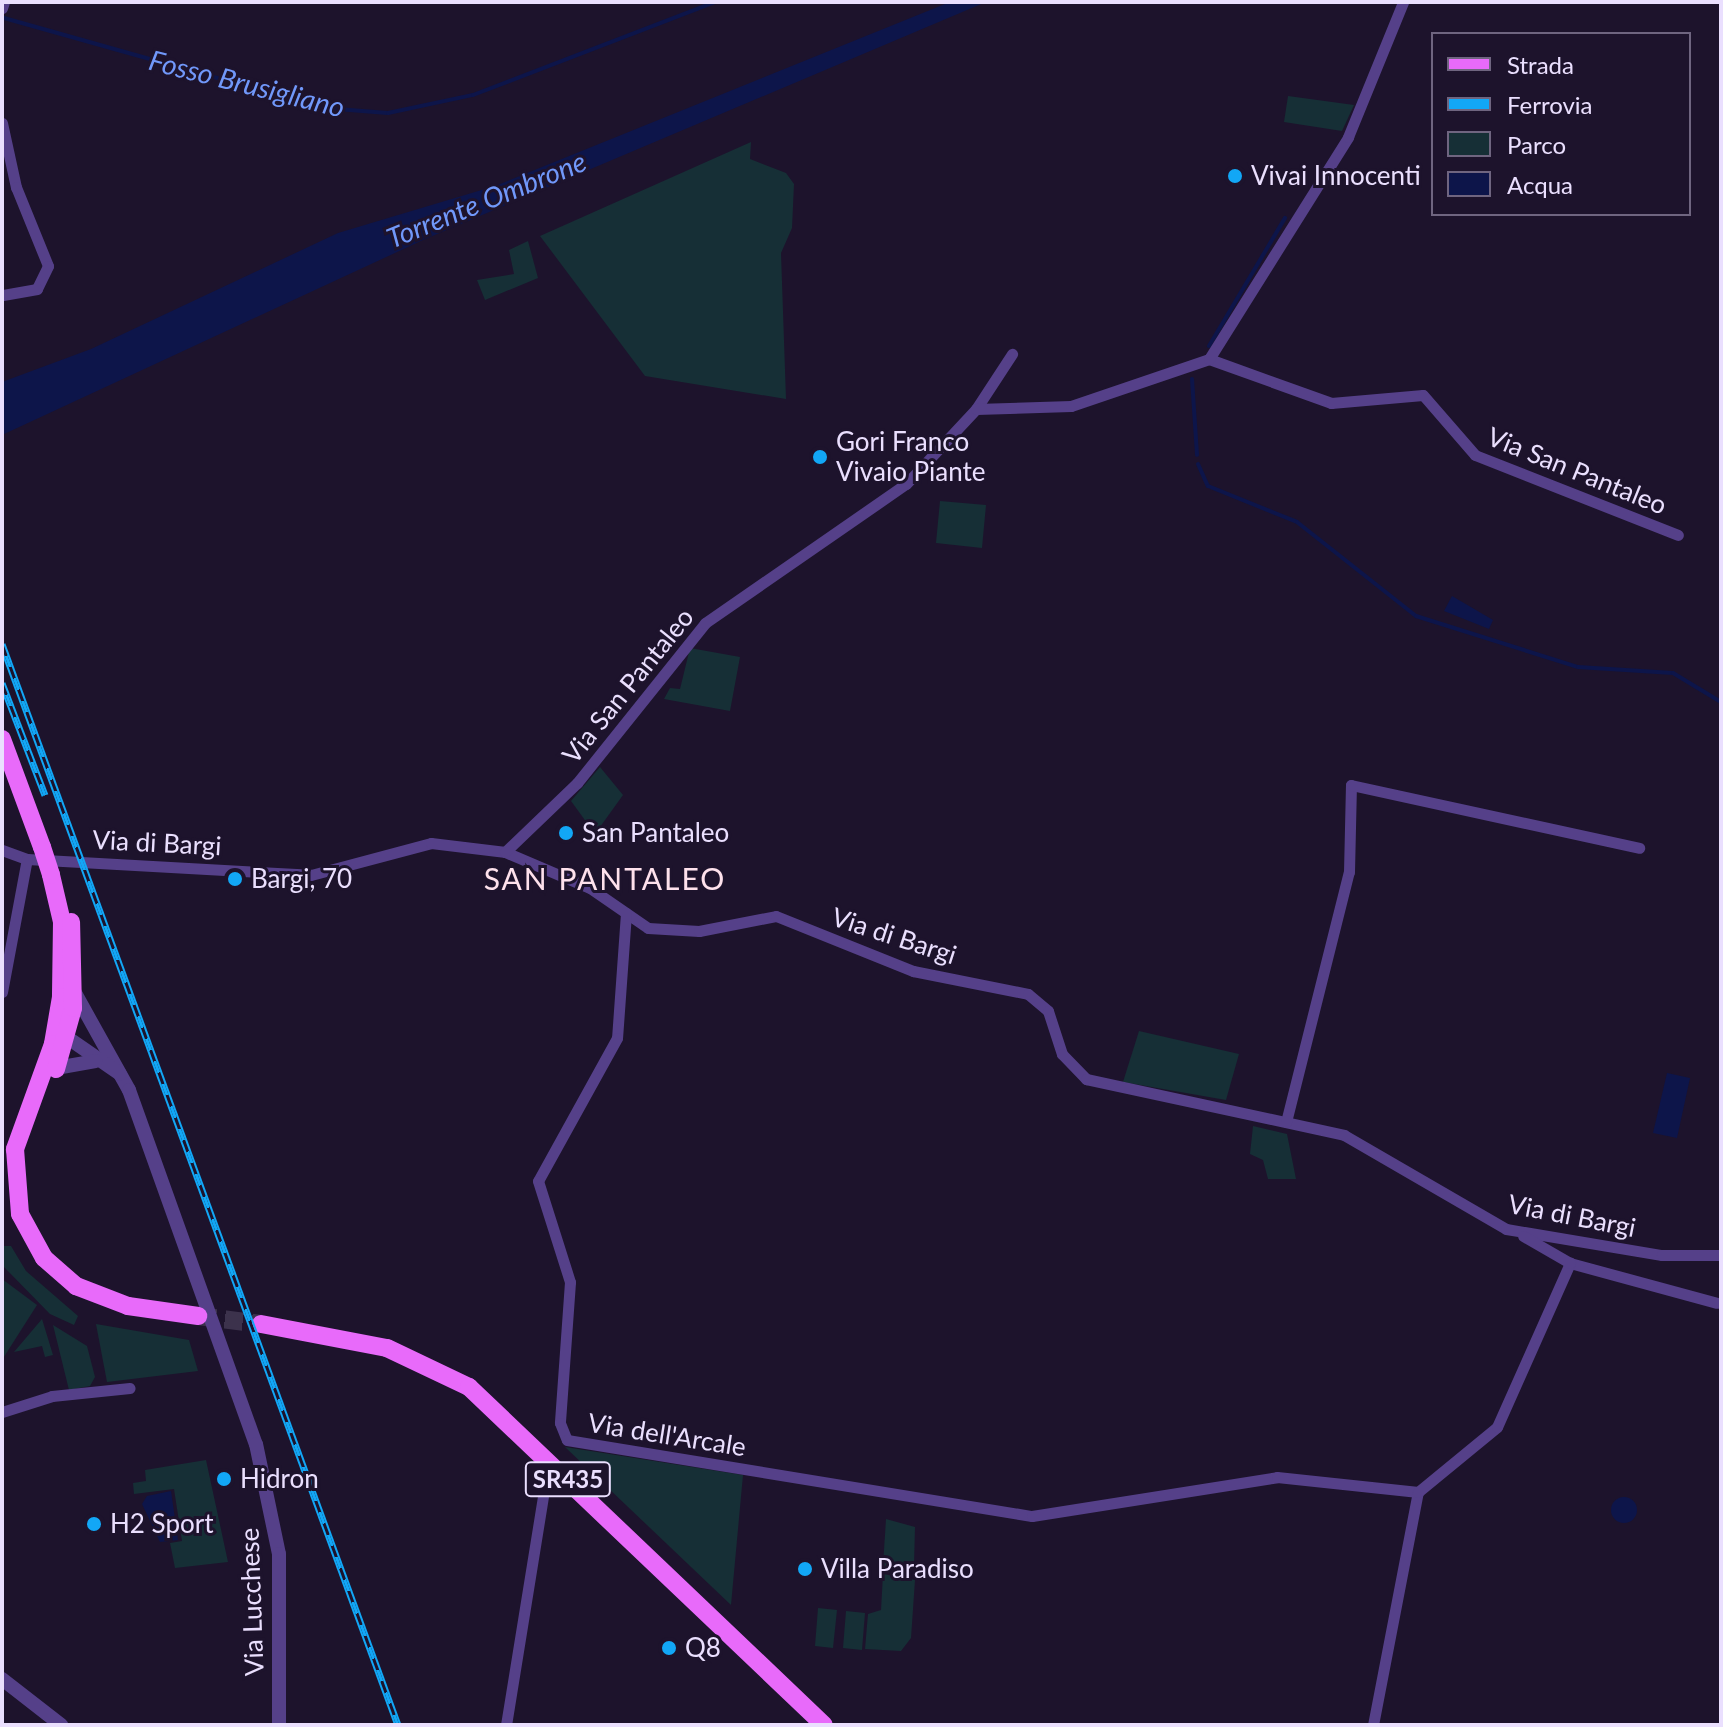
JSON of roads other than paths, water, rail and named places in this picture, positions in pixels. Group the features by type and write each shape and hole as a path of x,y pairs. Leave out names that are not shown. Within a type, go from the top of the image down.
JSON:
{"main road":[{"path":"2,739 34,853 54,883 75,938 75,993 56,1068 21,1130"},
{"path":"54,883 63,954 65,1031 21,1130 15,1197 44,1258 102,1298 198,1316"},
{"name":"SR435","path":"261,1324 387,1348 469,1387 824,1725"}],"street":[{"path":"976,409 1071,406 1209,359 1351,130 1403,2"},
{"path":"2,123 16,187 48,266 37,289 2,295"},
{"name":"Via San Pantaleo","path":"505,852 577,783 705,623 906,484 976,409 1012,354"},
{"name":"Via San Pantaleo","path":"1209,359 1331,403 1423,395 1475,455 1678,535"},
{"path":"1286,1122 1349,872 1351,785 1639,848"},
{"name":"Via di Bargi","path":"2,850 318,875 431,843 505,852 582,884 648,928 681,931 776,916 913,971 1021,992 1048,1011 1062,1054 1086,1079 1286,1122 1366,1144 1515,1232 1662,1255 1721,1255"},
{"path":"2,992 7,937 34,853"},
{"name":"Via dell'Arcale","path":"626,913 617,1038 538,1181 570,1282 560,1428 585,1447 789,1476 1032,1516 1289,1476 1418,1492"},
{"name":"Via Lucchese","path":"75,993 121,1074 247,1415 279,1554 279,1725"},
{"path":"65,1031 99,1037"},
{"path":"65,1031 95,1061 121,1074"},
{"path":"56,1068 95,1061"},
{"path":"1515,1232 1570,1263 1717,1303"},
{"path":"1373,1725 1418,1492 1497,1427 1570,1263"},
{"path":"2,1412 52,1396 130,1388"},
{"path":"506,1725 543,1497"},
{"path":"2,1679 61,1725"},
{"name":"Via Lucchese","path":"272,1725 280,1694"}],"water":[{"name":"Torrente Ombrone","path":"950,2 986,2 423,240 2,435 2,382 91,349 338,233 495,186"},
{"path":"1452,596 1493,620 1489,629 1444,611"},
{"path":"1667,1073 1690,1078 1677,1138 1653,1133"},
{"path":"171,1491 178,1540 160,1542 142,1504 147,1496"},
{"path":"1624,1497 1633,1501 1637,1510 1633,1519 1624,1523 1615,1519 1611,1510 1615,1501"}],"waterway":[{"name":"Fosso Brusigliano","path":"4,18 324,108 388,113 473,95 715,2"},
{"path":"1209,346 1285,218"},
{"path":"1192,379 1197,455"},
{"path":"1198,464 1208,486 1297,522 1416,616 1578,667 1673,673 1721,702"}],"tunnel":[{"path":"198,1316 261,1324"}],"railway":[{"path":"2,644 398,1725"},
{"path":"2,683 45,795"}],"place":[{"name":"Vivai Innocenti","path":"1235,176"},
{"name":"Gori Franco Vivaio Piante","path":"820,457"},
{"name":"San Pantaleo","path":"566,833"},
{"name":"Bargi, 70","path":"235,879"},
{"name":"Hidron","path":"224,1479"},
{"name":"H2 Sport","path":"94,1524"},
{"name":"Villa Paradiso","path":"805,1569"},
{"name":"Q8","path":"669,1648"}],"district":[{"name":"SAN PANTALEO","path":"605,878"}]}
